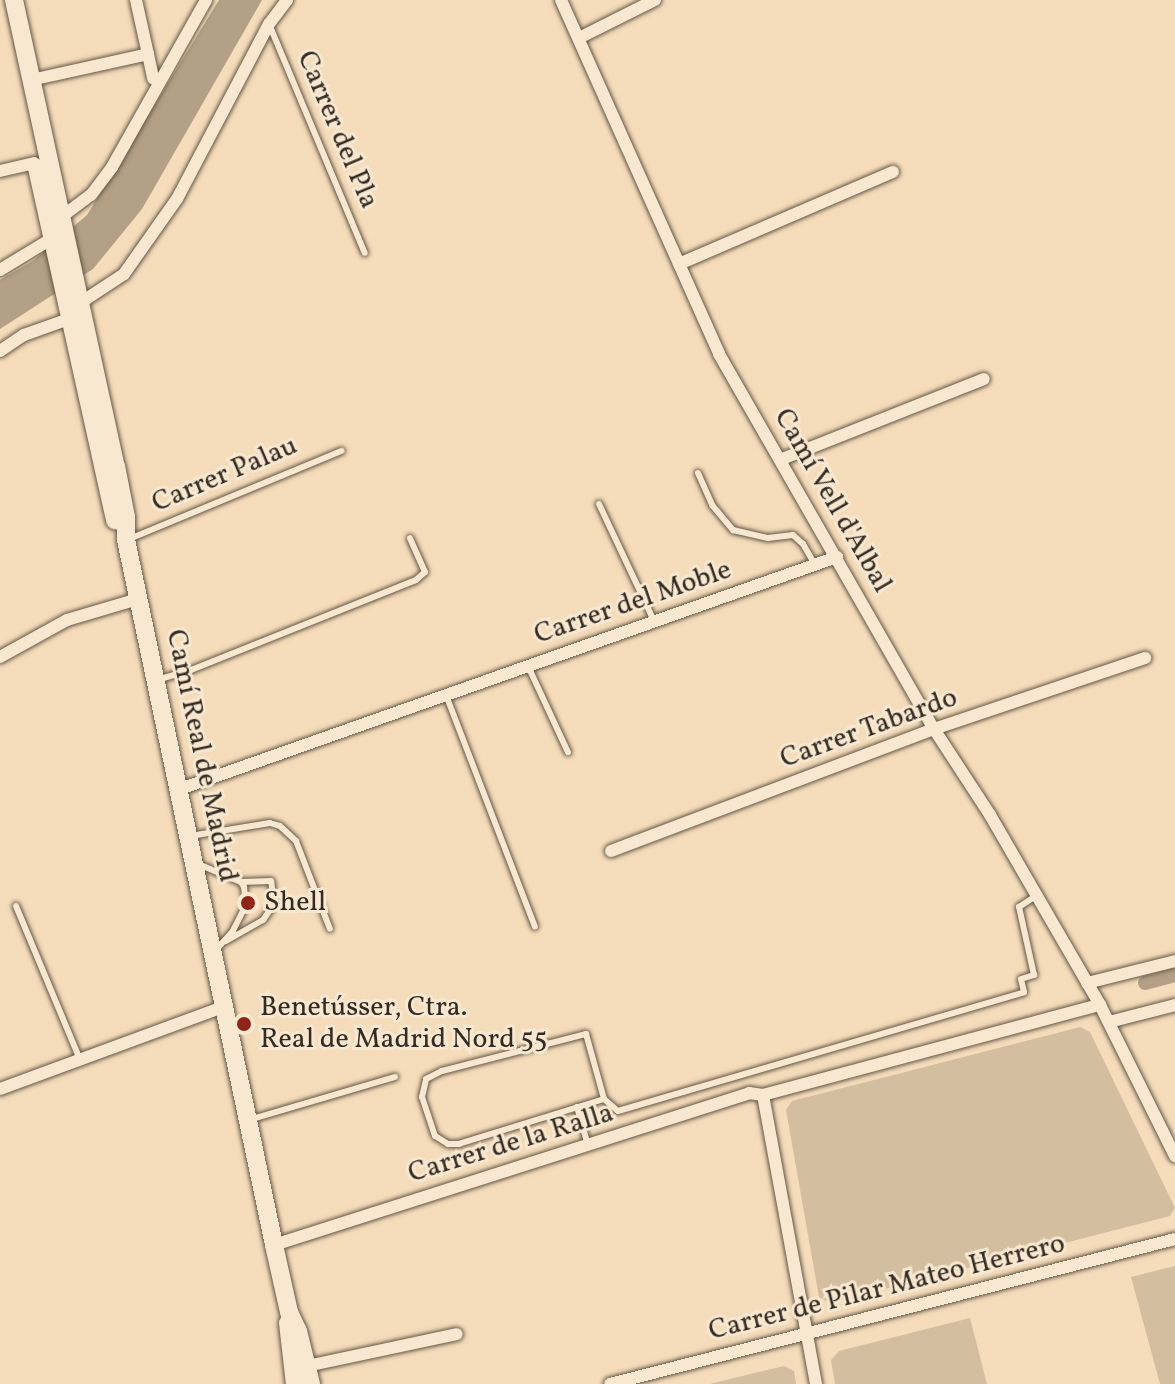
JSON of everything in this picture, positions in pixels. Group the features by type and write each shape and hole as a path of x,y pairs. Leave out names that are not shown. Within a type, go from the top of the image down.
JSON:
{"street":[{"path":"2,0 58,228 71,305"},
{"path":"14,0 31,80 41,161"},
{"path":"136,0 153,78"},
{"path":"0,270 58,228 91,195 112,167 206,0"},
{"path":"0,351 124,274 177,199 269,24 287,0"},
{"name":"Camí Vell d'Albal","path":"561,0 719,354 782,459 934,729 1100,1005 1175,1156"},
{"path":"579,38 655,0"},
{"path":"31,80 148,54"},
{"path":"0,171 41,161"},
{"path":"679,264 893,172"},
{"name":"Camí Real de Madrid","path":"71,305 97,379 126,517 126,540 138,599 195,863 218,947 225,1006 274,1245 289,1312 309,1375"},
{"name":"Camí Real de Madrid","path":"71,305 115,521 126,540"},
{"path":"782,459 984,379"},
{"name":"Carrer del Moble","path":"180,789 837,557"},
{"path":"0,657 67,620 138,599"},
{"name":"Carrer Tabardo","path":"611,851 934,729 1145,658"},
{"path":"1087,983 1175,961"},
{"name":"Carrer de la Ralla","path":"274,1245 749,1093 763,1095 1100,1005"},
{"path":"1109,1022 1175,1005"},
{"path":"0,1089 225,1006"},
{"path":"763,1095 816,1384"},
{"name":"Carrer de Pilar Mateo Herrero","path":"610,1384 649,1379 806,1334 1175,1239"},
{"name":"Camí Real de Madrid","path":"289,1312 287,1334 295,1384"},
{"path":"309,1375 457,1334"}],"lane":[{"name":"Carrer del Pla","path":"269,24 365,253"},
{"name":"Carrer Palau","path":"126,540 341,451"},
{"path":"698,473 712,505 733,530 768,538 793,535 803,544 815,565"},
{"path":"599,504 654,621"},
{"path":"156,680 191,670 416,580 425,572 410,538"},
{"path":"528,666 568,752"},
{"path":"446,695 535,927"},
{"path":"190,836 270,823 280,826 296,841 330,929"},
{"path":"195,863 241,882 271,881 274,904 263,920 248,932 218,947"},
{"path":"218,947 233,931 246,905 241,882"},
{"path":"604,1099 459,1144 448,1144 435,1136 422,1097 426,1079 442,1071 586,1034 604,1099 618,1111 1024,992 1021,979 1034,975 1019,907 1037,896"},
{"path":"16,906 80,1060"},
{"path":"248,1120 395,1077"},
{"path":"577,1107 588,1145"}],"shaded area":[{"path":"219,0 262,0 142,209 93,269 0,329 0,280 33,261 87,215"},
{"path":"1080,1027 1090,1032 1175,1208 1170,1216 830,1303 819,1297 786,1110 792,1101"},
{"path":"1175,1266 1175,1384 1160,1384 1131,1277"},
{"path":"970,1318 987,1384 835,1384 831,1360 839,1351"},
{"path":"784,1366 794,1371 796,1384 710,1384"}],"waterway":[{"path":"1145,983 1175,975"}],"place":[{"name":"Shell","path":"248,903"},
{"name":"Benetússer, Ctra. Real de Madrid Nord 55","path":"244,1024"}]}
